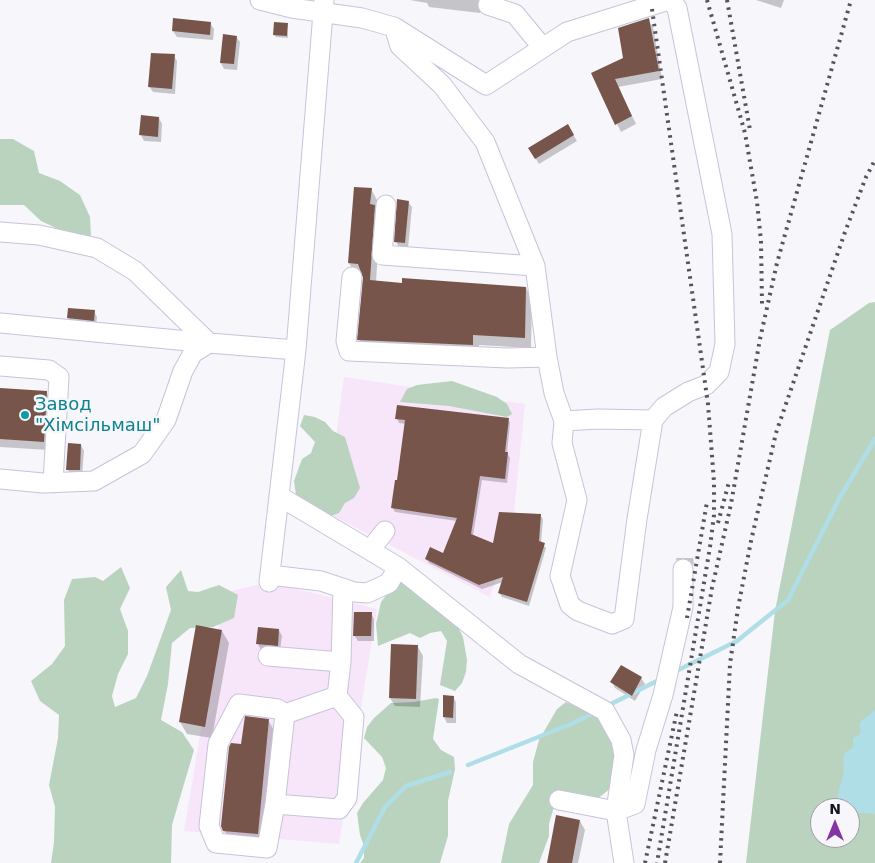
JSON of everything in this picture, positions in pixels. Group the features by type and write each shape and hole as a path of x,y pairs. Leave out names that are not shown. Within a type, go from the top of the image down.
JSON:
{"lane":[{"path":"260,0 292,8 324,6 394,27 486,85 567,32 669,0 677,8 722,234 724,344 718,372 706,385 688,392 664,406 653,420 637,518 624,619 612,624 578,611 570,604 560,576 577,500 562,443 564,421 554,393 547,357 536,266 485,142 442,85 400,46 394,27"},
{"path":"488,5 515,14 543,48"},
{"path":"324,6 296,350 270,579 321,581 367,593 389,583 398,566"},
{"path":"386,205 382,255 536,266"},
{"path":"0,232 39,235 97,248 135,271 209,343"},
{"path":"352,277 346,340 349,351 508,358 547,357"},
{"path":"0,323 296,350"},
{"path":"0,479 53,482 94,481 142,454 166,420 183,371 192,353 209,343"},
{"path":"0,366 49,370 59,377 53,482"},
{"path":"564,421 598,419 653,420"},
{"path":"279,496 398,566 519,664 605,711 621,740 624,755 616,811 624,863"},
{"path":"370,550 385,531"},
{"path":"559,800 616,811 634,804 646,750 663,695 683,607 684,570"},
{"path":"275,804 339,809 347,798 354,717 337,696 343,588"},
{"path":"268,656 340,662"},
{"path":"285,714 337,696"},
{"path":"239,704 278,709 285,714 275,804 267,848 216,843 209,826 218,744 239,704"}],"shaded area":[{"path":"344,377 525,404 512,532 490,597 326,512"},
{"path":"269,582 377,609 339,844 184,831 224,593"}],"green space":[{"path":"0,139 13,139 34,151 39,173 60,181 80,195 90,217 91,236 62,231 41,221 24,205 0,205"},
{"path":"875,302 875,863 746,863 775,611 830,330 869,303"},
{"path":"452,381 497,397 507,404 512,414 507,417 449,406 400,402 407,389 417,385"},
{"path":"304,415 315,417 325,422 333,431 345,437 360,488 354,498 345,503 339,513 328,517 297,502 294,481 302,459 311,453 315,442 300,426"},
{"path":"121,567 130,588 120,609 128,631 128,654 118,674 112,696 115,707 136,698 147,676 171,610 166,587 181,570 188,591 198,592 219,585 238,595 234,618 213,627 190,628 172,643 168,684 161,720 182,732 194,750 172,825 171,863 51,863 55,807 49,785 58,738 59,715 40,701 31,681 52,664 65,646 64,600 72,579 95,577 103,581"},
{"path":"402,575 458,627 463,637 467,660 466,672 462,683 455,691 440,685 447,641 441,631 430,633 420,638 410,633 378,646 376,624 381,602"},
{"path":"439,699 433,739 441,750 454,757 455,769 448,801 448,836 440,863 360,863 364,858 364,846 360,835 357,813 383,780 386,768 382,757 364,738 367,727 391,703 414,702"},
{"path":"566,702 598,716 616,730 615,785 597,799 555,803 549,824 549,836 539,863 501,863 509,824 533,785 533,762 539,740 557,709"}],"water":[{"path":"875,710 875,814 860,813 860,798 837,798 844,772 843,760 845,753 853,747 853,738 860,734 860,722"}],"building":[{"path":"173,18 211,22 210,35 172,31"},
{"path":"649,18 659,71 615,79 632,116 615,125 591,73 623,58 618,28"},
{"path":"274,22 288,23 287,36 273,35"},
{"path":"223,34 237,36 234,64 220,63"},
{"path":"151,53 175,54 172,89 148,87"},
{"path":"141,115 159,117 158,137 139,135"},
{"path":"568,124 574,135 535,159 528,148"},
{"path":"354,187 372,188 370,204 375,205 370,280 402,283 402,278 526,287 525,338 473,335 473,345 357,340 363,278 358,264 348,263"},
{"path":"397,199 409,201 405,243 394,242"},
{"path":"68,308 95,310 94,321 67,318"},
{"name":"Завод \"Хімсільмаш\"","path":"0,388 47,391 44,442 0,439"},
{"path":"397,405 509,418 505,452 508,452 505,479 480,476 471,534 493,543 499,512 541,514 539,541 545,543 527,602 498,593 503,577 479,585 425,559 430,547 443,553 457,518 391,508 395,480 397,480 405,420 395,419"},
{"path":"68,443 81,444 80,470 66,470"},
{"path":"354,612 372,612 371,636 353,636"},
{"path":"196,625 222,630 205,727 179,722"},
{"path":"258,627 279,629 278,646 256,644"},
{"path":"391,644 418,645 416,699 389,698"},
{"path":"621,665 642,677 632,696 610,682"},
{"path":"443,695 454,696 453,718 443,717"},
{"path":"245,716 269,719 258,834 223,831 221,826 229,747 231,743 241,744"},
{"path":"556,815 580,820 572,863 547,863"}],"waterway":[{"path":"674,672 737,641 788,600 840,497 875,439"},
{"path":"607,706 661,679"},
{"path":"468,765 571,724 596,712"},
{"path":"356,863 385,807 406,786 450,772"}],"railway":[{"path":"707,0 745,133 757,202 761,241 762,304"},
{"path":"727,0 750,130"},
{"path":"665,863 712,588 731,504 760,339 777,263 851,0"},
{"path":"652,9 708,404 714,482 714,515 710,547 657,863"},
{"path":"720,863 730,664 738,608 751,541 776,433 845,232 866,177 875,160"},
{"path":"718,523 729,482"},
{"path":"687,618 707,502"},
{"path":"645,863 677,711"}],"place":[{"name":"Завод \"Хімсільмаш\"","path":"25,415"}]}
